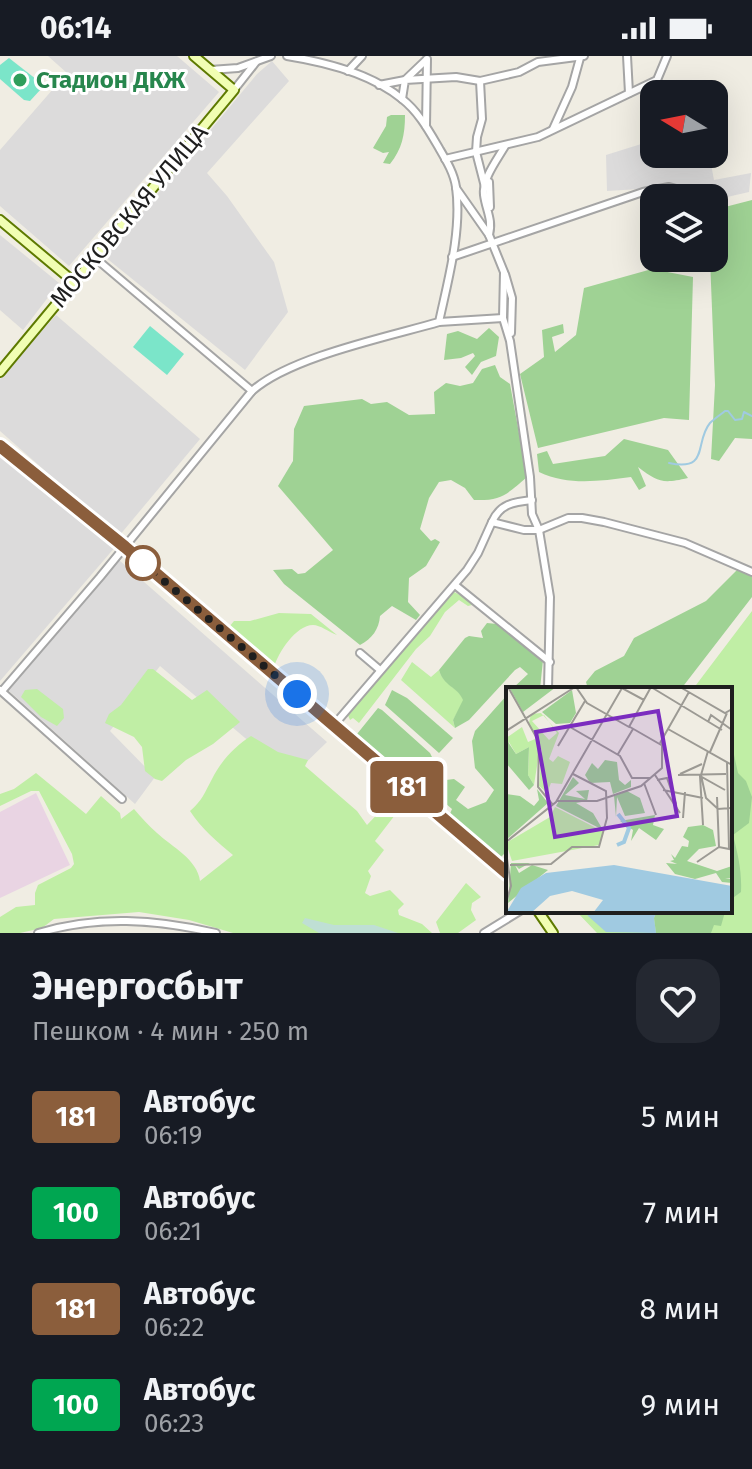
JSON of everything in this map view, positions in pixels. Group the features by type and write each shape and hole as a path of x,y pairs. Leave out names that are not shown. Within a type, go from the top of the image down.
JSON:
{"main road":[{"path":"194,56 234,90"},
{"name":"МОСКОВСКАЯ УЛИЦА","path":"0,372 234,90"},
{"path":"0,220 74,282"},
{"path":"0,446 125,547 506,869"},
{"path":"539,913 553,933"}],"street":[{"path":"210,70 238,68 271,56"},
{"path":"287,56 348,71 379,85 402,99 426,126 445,159 456,188 493,243 512,298 510,341"},
{"path":"348,71 362,56"},
{"path":"627,56 629,93"},
{"path":"445,159 538,137 657,80 667,56"},
{"path":"379,85 425,77 480,81 519,72 538,62 582,57 553,129"},
{"path":"426,126 425,77 428,58"},
{"path":"402,99 405,80 428,58"},
{"name":"МОСКОВСКАЯ УЛИЦА","path":"234,90 258,59"},
{"path":"480,81 482,119 476,152 485,187"},
{"path":"490,210 484,197 485,187 505,146"},
{"path":"488,178 489,235"},
{"path":"439,322 452,257 456,188"},
{"path":"452,257 563,217 640,195"},
{"path":"94,257 252,391"},
{"path":"504,272 503,318 510,341 532,514 539,530 550,597 548,687"},
{"path":"122,799 1,690 125,547 252,391 280,371 439,322 503,318"},
{"path":"334,725 455,585 478,553 492,522 504,506 532,500"},
{"path":"492,522 516,529 539,530 568,518 604,522 685,543 752,572"},
{"path":"455,585 550,662"},
{"path":"360,653 380,670"},
{"path":"484,933 517,913"},
{"path":"38,933 69,924 129,919 176,924 216,933"}],"shaded area":[{"path":"48,56 177,56 219,92 69,266 0,206 0,150 67,73"},
{"path":"272,61 289,81 207,173 274,262 288,312 245,370 105,257 257,74"},
{"path":"640,144 640,168 712,168 714,180 751,173 749,192 728,197 728,184 640,184 640,189 607,191 606,155"},
{"path":"0,235 59,283 23,330 0,310"},
{"path":"56,315 200,439 119,536 0,431 0,379"},
{"path":"0,449 116,546 0,681"},
{"path":"119,560 327,742 291,777 160,666 110,731 155,777 135,804 8,690"},
{"path":"36,793 70,865 0,898 0,812"},
{"path":"587,913 656,913 656,933 606,932"},
{"path":"305,918 334,925 374,925 398,933 319,933 302,923"}],"green space":[{"name":"Стадион ДКЖ","path":"9,58 41,83 41,89 30,101 24,100 0,79 0,65"},
{"path":"405,115 402,141 390,164 383,163 389,152 383,153 373,148 386,126 387,117"},
{"path":"752,200 752,439 735,438 719,461 711,459 715,385 711,272 728,272 728,206"},
{"path":"641,272 667,272 693,277 689,420 664,418 538,448 520,374 544,357 542,330 563,324 564,333 552,337 555,352 576,335 584,288"},
{"path":"150,326 184,354 167,375 133,347"},
{"path":"489,328 499,337 496,356 481,362 472,375 465,367 475,356 473,353 444,360 447,334 458,331 477,339"},
{"path":"495,365 500,377 510,384 527,477 504,495 483,500 474,500 465,488 451,480 439,482 429,498 420,529 431,541 435,539 440,542 426,566 409,578 408,602 420,615 416,620 392,606 380,616 371,637 360,645 284,584 273,570 292,569 298,574 305,573 333,550 278,486 293,461 294,429 304,406 362,399 371,404 387,402 409,415 435,414 434,392 446,383 460,386 473,383 482,369"},
{"path":"624,439 668,450 688,478 661,480 638,467 646,486 639,490 631,477 573,481 539,472 537,454 547,451 553,464 605,456"},
{"path":"738,569 752,575 752,597 683,687 587,687 586,682 595,671 624,656 634,638 706,601"},
{"path":"454,592 472,605 459,600 445,612 430,636 416,649 359,723 353,718 350,720 347,713"},
{"path":"752,611 752,933 597,933 578,913 732,913 732,687 695,687"},
{"path":"279,613 311,614 337,635 316,625 307,626 289,641 274,667 229,627 234,621 250,621"},
{"path":"487,623 497,624 543,660 540,687 514,687 528,674 520,667 469,720 455,728 453,720 463,700 439,670 465,638 483,638 481,631"},
{"path":"412,662 431,677 439,670 462,696 464,701 453,720 455,728 401,680"},
{"path":"148,669 153,669 192,700 207,690 240,722 162,781 145,771 142,747 134,737 105,723 109,714 121,705"},
{"path":"37,689 63,709 64,718 57,726 41,717 21,697 25,690"},
{"path":"392,690 407,698 453,738 439,753 385,705"},
{"path":"506,696 506,852 500,858 449,816 452,809 357,734 378,708 382,710 430,753 446,780 454,779 465,787 456,800 468,809 486,802 494,790 475,768 472,741 475,731"},
{"path":"251,736 278,752 308,760 305,766 357,811 367,825 387,804 395,809 395,815 375,841 384,850 368,871 371,876 365,893 370,896 390,890 404,904 398,910 399,915 422,924 432,933 233,933 189,920 139,912 54,919 42,928 0,933 0,917 16,907 35,905 38,885 74,864 72,854 39,791 31,791 0,806 0,794 14,789 36,773 86,814 101,796 120,813 121,819 134,809 189,860 200,881 233,855 190,811 224,760"},
{"path":"732,746 738,773 746,781 752,797 749,823 733,835 741,892 732,899"},
{"path":"466,883 481,897 472,903 471,910 476,920 458,933 440,933 436,922"},
{"path":"656,913 725,913 721,926 714,925 711,933 656,933"}],"waterway":[{"path":"669,463 682,465 696,459 705,431 725,411 735,420 742,419 744,412 752,416"}],"bus line":[{"name":"181","path":"0,446 125,547 506,872"}],"place":[{"name":"Стадион ДКЖ","path":"20,80"}],"route":[{"path":"143,563 297,694"}]}
